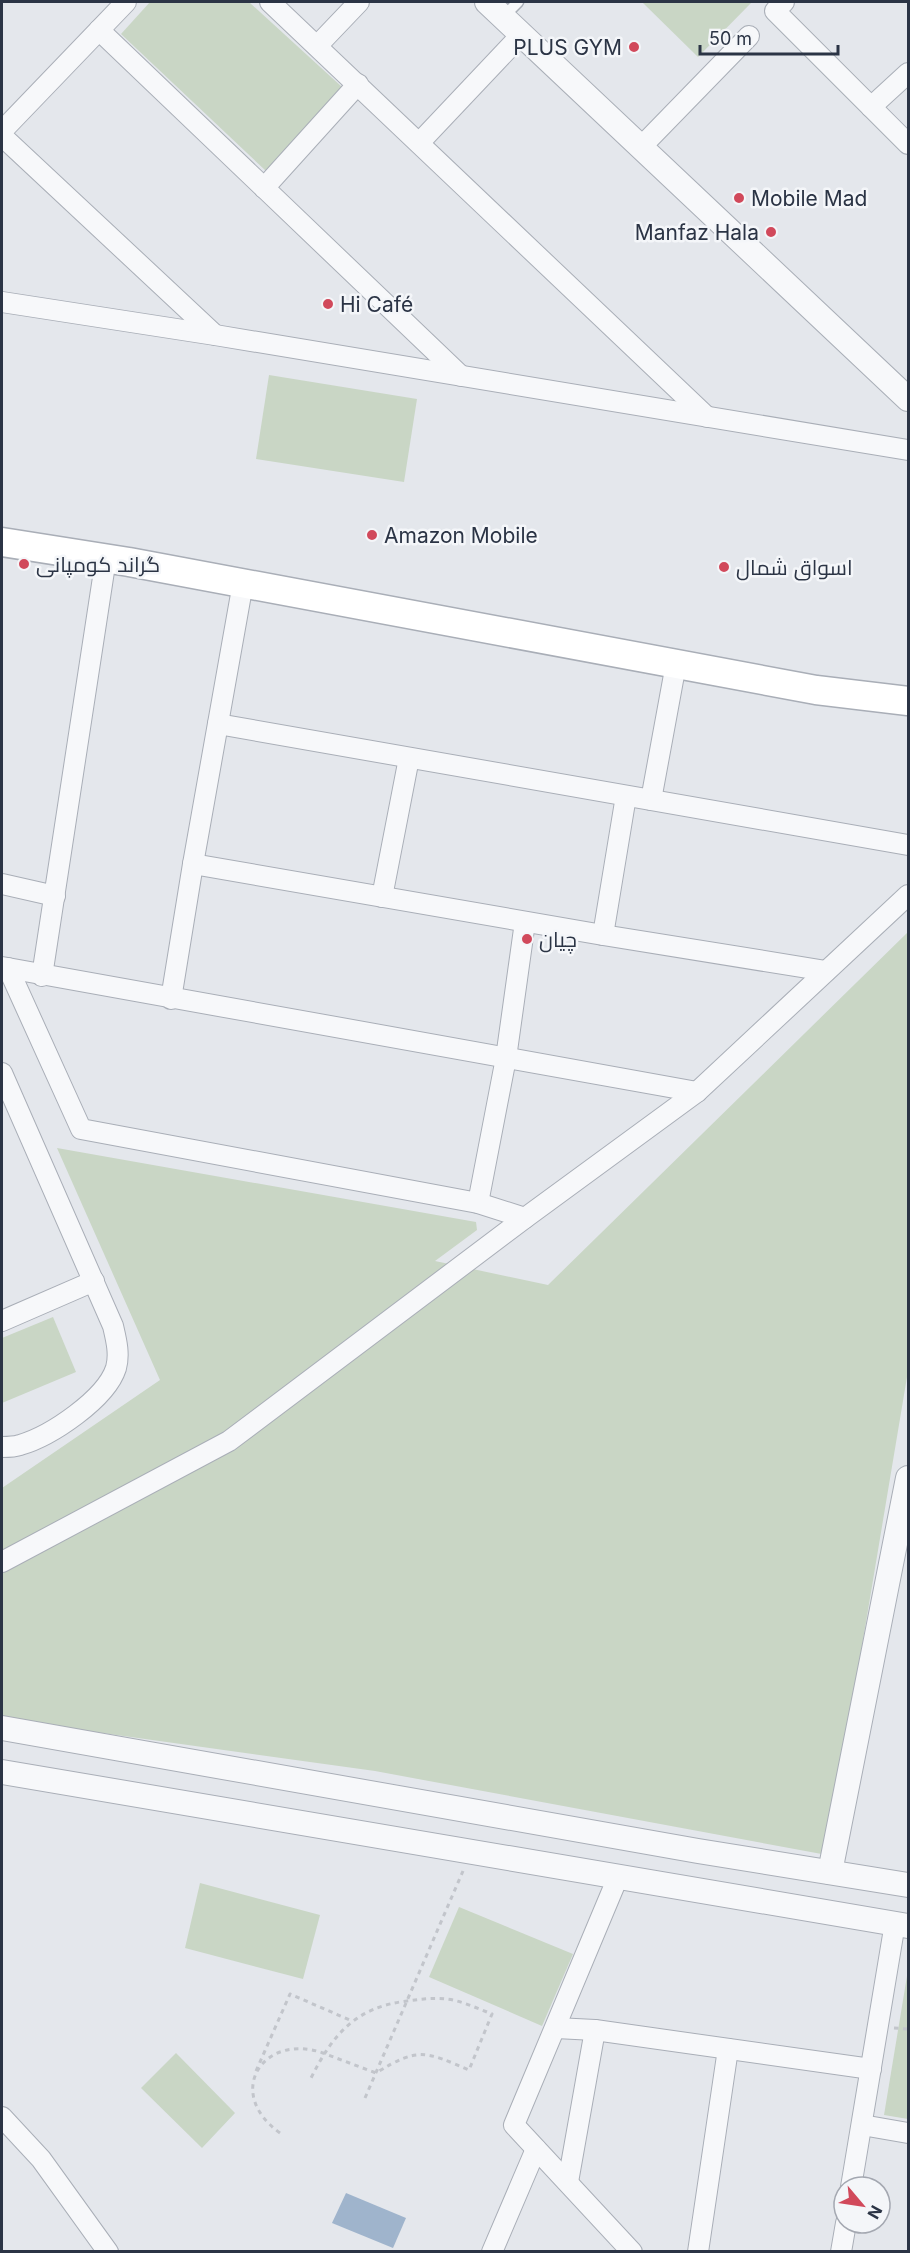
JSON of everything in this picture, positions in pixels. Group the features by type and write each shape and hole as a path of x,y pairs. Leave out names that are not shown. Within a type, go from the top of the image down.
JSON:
{"main road":[{"path":"2,542 106,558 816,690 909,701"}],"street":[{"path":"2,131 126,2"},
{"path":"270,2 707,417"},
{"path":"317,46 359,2"},
{"path":"784,2 775,11 909,144"},
{"path":"503,7 522,34 909,399"},
{"path":"99,30 461,376"},
{"path":"420,142 522,34"},
{"path":"641,147 749,36"},
{"path":"871,107 909,73"},
{"path":"264,188 358,84"},
{"path":"2,136 215,335"},
{"path":"2,302 909,450"},
{"path":"42,976 106,558"},
{"path":"171,999 243,583"},
{"path":"651,800 676,664"},
{"path":"218,724 909,845"},
{"path":"382,897 409,758"},
{"path":"603,935 626,796"},
{"path":"193,864 525,922 826,971"},
{"path":"2,884 55,896"},
{"path":"2,1562 229,1441 525,1218 697,1092 909,895"},
{"path":"478,1203 506,1058 525,922"},
{"path":"5,968 697,1092"},
{"path":"5,968 81,1129 478,1203 525,1218"},
{"path":"2,1447 18,1446 35,1440 97,1399 109,1383 117,1366 117,1345 113,1326 3,1078"},
{"path":"2,1321 94,1281"},
{"path":"830,1872 909,1478"},
{"path":"2,1728 909,1886"},
{"path":"2,1772 902,1924 871,2069 853,2175"},
{"path":"694,1890 698,1851"},
{"path":"618,1877 514,2125 632,2252"},
{"path":"556,2028 595,2030 871,2069"},
{"path":"568,2182 595,2030"},
{"path":"698,2252 728,2049"},
{"path":"2,2117 41,2159 108,2252"},
{"path":"862,2124 909,2133"},
{"path":"492,2252 537,2149"},
{"path":"841,2252 844,2235"}],"path":[{"path":"365,2098 472,1851"},
{"path":"280,2133 259,2113 252,2091 254,2075 290,1994 352,2021"},
{"path":"311,2078 323,2053 336,2036 352,2021 382,2006 433,1998 451,2000 492,2014 469,2070 436,2056 420,2054 398,2060 376,2073"},
{"path":"254,2075 268,2060 285,2051 307,2049 376,2073"}],"green space":[{"path":"150,2 249,2 342,87 266,171 121,34"},
{"path":"642,2 752,2 698,57"},
{"path":"269,375 417,399 404,482 256,459"},
{"path":"908,932 908,1371 827,1855 375,1771 2,1719 2,1488 160,1380 57,1148 476,1222 477,1230 435,1261 548,1285"},
{"path":"53,1317 76,1372 2,1403 2,1338"},
{"path":"200,1883 320,1915 303,1979 185,1948"},
{"path":"459,1907 573,1954 542,2026 429,1977"},
{"path":"908,1970 908,2119 884,2115"},
{"path":"176,2053 235,2113 202,2148 141,2088"}],"water":[{"path":"346,2193 406,2218 393,2248 332,2223"}],"place":[{"name":"PLUS GYM","path":"634,47"},
{"name":"Mobile Mad","path":"739,198"},
{"name":"Manfaz Hala","path":"771,232"},
{"name":"Hi Café","path":"328,304"},
{"name":"Amazon Mobile","path":"372,535"},
{"name":"گراند كومپانى","path":"24,564"},
{"name":"اسواق شمال","path":"724,567"},
{"name":"چيان","path":"527,939"}]}
